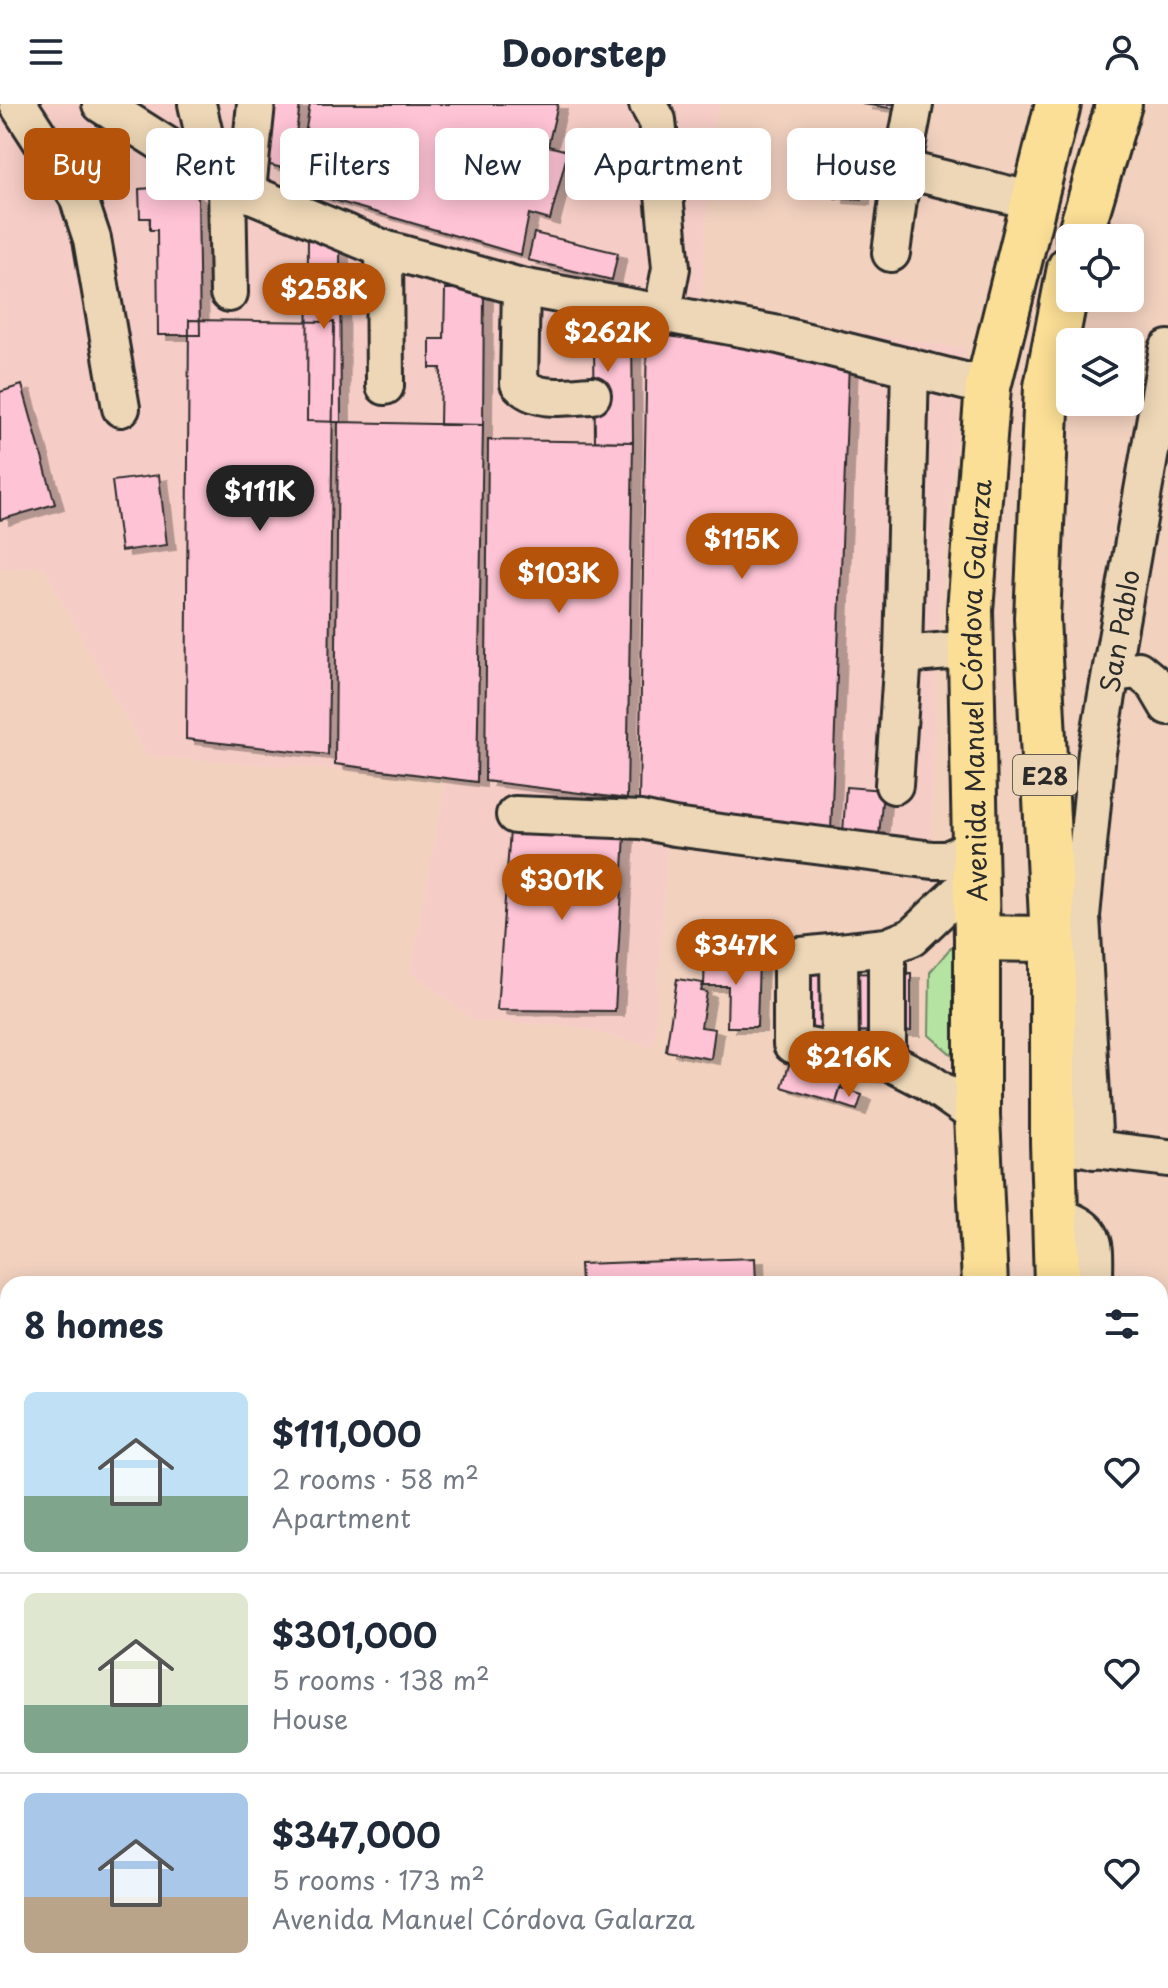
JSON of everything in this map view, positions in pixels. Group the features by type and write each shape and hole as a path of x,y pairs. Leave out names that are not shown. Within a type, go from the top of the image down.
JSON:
{"main road":[{"name":"Avenida Manuel Córdova Galarza","path":"985,1276 977,1116 977,938 970,610 988,387 1058,104"},
{"path":"1083,224 1119,104"},
{"name":"E28","path":"1057,1276 1055,1215 1073,1146 1067,928 1037,618 1047,387 1061,312"},
{"path":"977,938 1067,928"}],"street":[{"path":"18,104 78,197 92,239 121,408"},
{"path":"101,104 146,132"},
{"path":"197,104 207,128"},
{"path":"248,128 256,104"},
{"path":"648,104 657,120 671,268 662,315"},
{"path":"910,128 914,105"},
{"path":"925,175 1034,201"},
{"path":"264,198 384,249 521,287 779,335 988,387"},
{"path":"229,200 229,293"},
{"path":"891,253 898,200"},
{"path":"384,249 385,386"},
{"path":"521,287 519,383 526,392 539,396 592,395"},
{"name":"San Pablo","path":"1067,928 1168,349"},
{"path":"894,785 903,655 910,367"},
{"path":"903,655 971,649"},
{"path":"1113,673 1138,670 1155,684 1168,706"},
{"path":"515,815 641,820 674,827 974,863"},
{"path":"974,863 912,937 887,947 792,957 792,1044 840,1053 854,1060 887,1062 927,1081 977,1116"},
{"path":"887,947 887,1062"},
{"path":"839,954 840,1053"},
{"path":"1073,1146 1168,1158"},
{"path":"1055,1215 1082,1224 1090,1233 1094,1241 1094,1276"}],"shaded area":[{"path":"0,104 720,104 712,128 565,128 565,200 707,200 702,301 781,319 965,349 938,625 931,848 668,838 654,1048 572,1026 474,1021 410,972 446,778 146,756 43,567 0,569"}],"green space":[{"path":"958,939 960,1062 929,1035 930,972"}],"building":[{"path":"272,104 300,104 297,128 280,128 280,167 266,164"},
{"path":"310,104 558,104 549,142 549,128 435,128 435,200 549,200 549,146 565,150 565,162 550,220 529,214 521,255 334,200 419,200 419,128 306,128"},
{"path":"862,104 898,104 897,109"},
{"path":"139,189 146,189 146,200 198,200 200,335 158,335 157,230 150,230 150,218 140,218"},
{"path":"308,232 340,247 341,422 307,421"},
{"path":"534,233 618,253 612,280 528,260"},
{"path":"445,289 484,289 483,425 440,425 441,368 430,368 430,339 444,339"},
{"path":"560,312 632,326 633,442 595,441 594,341 557,334"},
{"path":"189,320 334,322 328,755 186,739"},
{"path":"647,333 849,362 831,832 639,803"},
{"path":"22,385 55,504 0,520 0,392"},
{"path":"338,422 483,425 477,782 335,764"},
{"path":"488,440 633,442 627,799 485,781"},
{"path":"159,475 167,545 121,551 112,481"},
{"path":"846,787 883,790 879,836 843,833"},
{"path":"510,830 625,834 615,1011 497,1010"},
{"path":"705,957 759,958 757,1027 727,1027 728,986 704,986"},
{"path":"911,973 911,1031 780,1032 779,974"},
{"path":"677,979 703,983 701,991 707,992 701,1027 715,1029 711,1059 666,1051"},
{"path":"791,1059 845,1075 836,1103 782,1087"},
{"path":"840,1088 862,1095 857,1110 836,1103"},
{"path":"755,1258 756,1276 581,1276 580,1264"}]}
